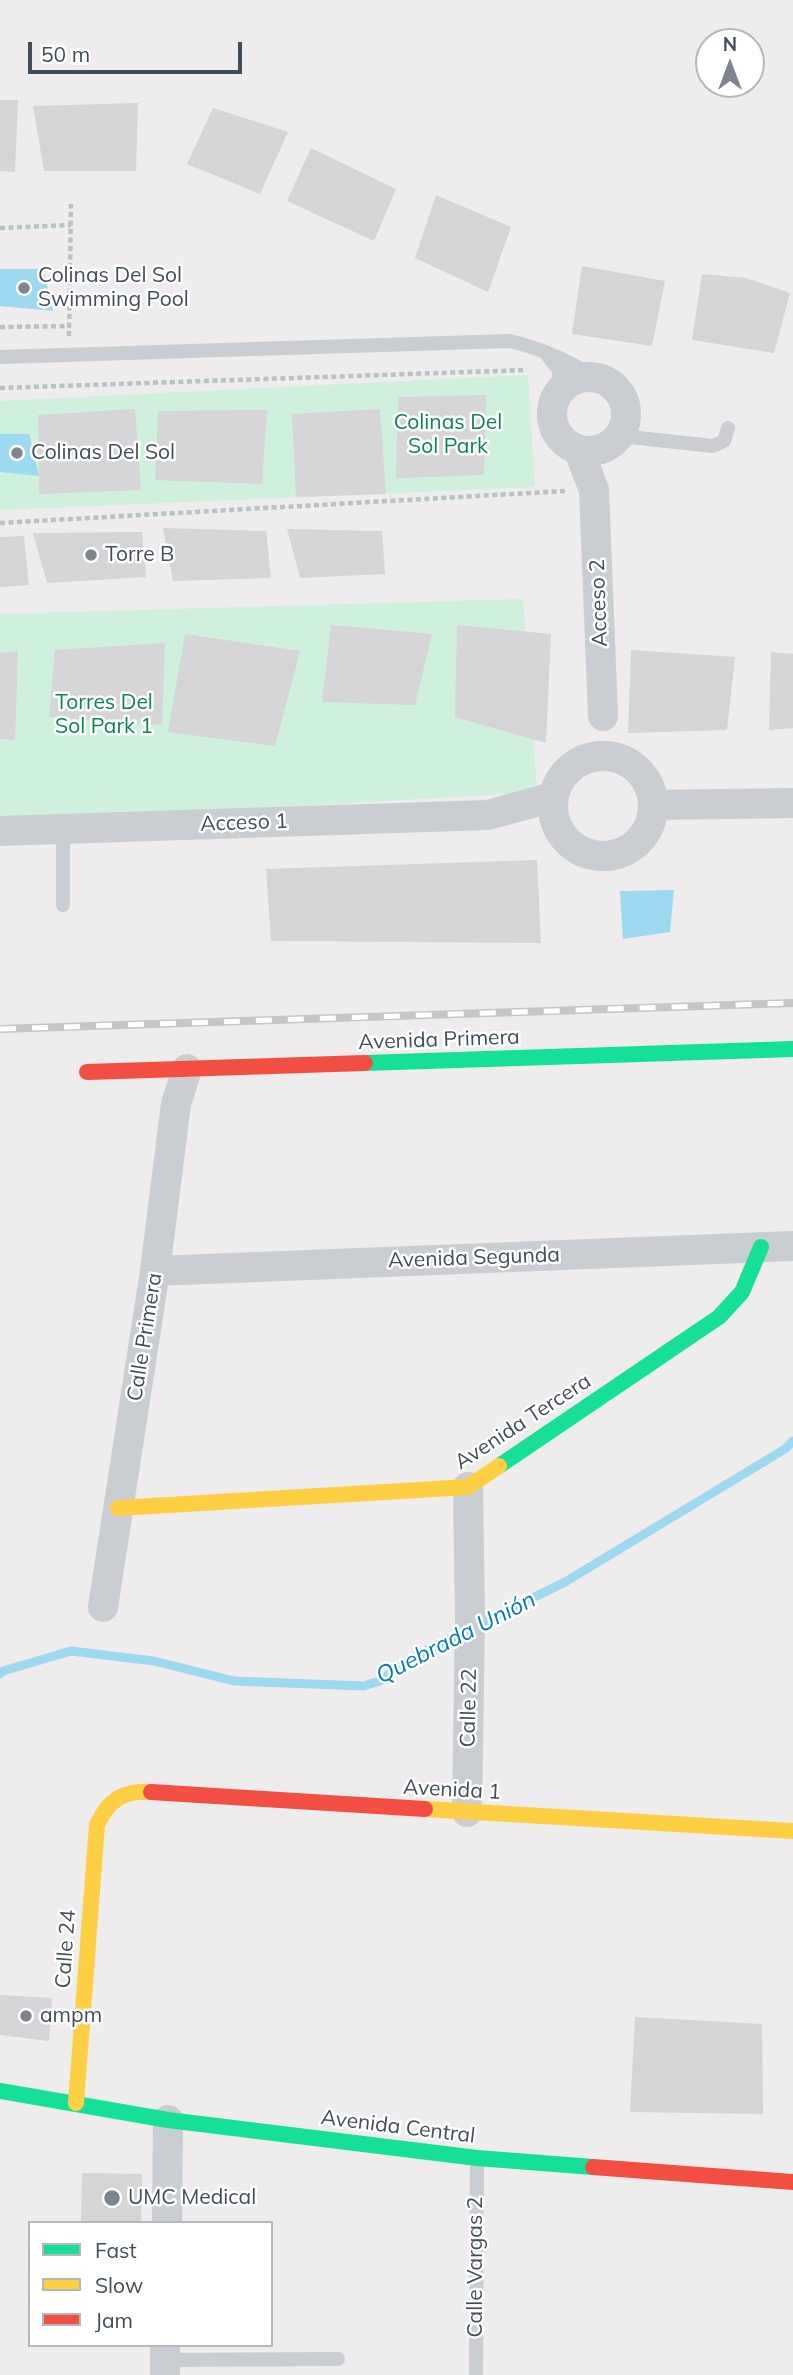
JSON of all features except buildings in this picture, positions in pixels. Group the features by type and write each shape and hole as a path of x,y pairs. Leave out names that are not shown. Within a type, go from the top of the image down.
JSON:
{"street":[{"path":"556,391 581,377 594,377"},
{"name":"Acceso 2","path":"594,377 607,381 619,392 626,406 626,421 614,441 594,490 603,716 622,760"},
{"name":"Acceso 2","path":"556,391 551,418 556,432 594,490"},
{"path":"570,450 594,452 614,441"},
{"name":"Acceso 2","path":"586,759 603,716"},
{"path":"604,756 622,760 639,770 650,786 654,805 652,820 636,845 623,853 594,856 567,841 558,829 553,814 553,797 559,781 571,768 586,759 604,756"},
{"name":"Acceso 1","path":"488,815 553,797"},
{"path":"654,805 793,803"},
{"name":"Acceso 1","path":"0,831 488,815 558,829"},
{"name":"Avenida Primera","path":"87,1072 793,1049"},
{"name":"Calle Primera","path":"103,1607 155,1271 176,1104 187,1069"},
{"name":"Avenida Segunda","path":"155,1271 793,1246"},
{"name":"Avenida Tercera","path":"118,1508 468,1487 719,1317 738,1297 761,1247"},
{"name":"Calle 22","path":"467,1812 470,1646 468,1487"},
{"name":"Avenida 1","path":"111,1803 134,1791 793,1830"},
{"name":"Calle 24","path":"76,2103 97,1825 105,1808 111,1803"},
{"name":"Avenida Central","path":"0,2091 168,2120 477,2158 793,2182"},
{"path":"167,2221 168,2120"}],"lane":[{"path":"0,357 509,341 539,348 568,360 594,377"},
{"path":"539,348 553,360 562,378 556,391"},
{"path":"614,441 713,446 724,441 727,428"},
{"path":"63,829 63,905"},
{"name":"Calle Vargas 2","path":"475,2375 477,2158"},
{"path":"165,2360 338,2359"}],"path":[{"path":"69,355 71,204"},
{"path":"0,228 71,225"},
{"path":"0,327 69,326"},
{"path":"0,388 535,371"},
{"path":"556,391 545,410 546,427 570,450"},
{"path":"0,523 594,490"}],"green space":[{"name":"Colinas Del Sol Park","path":"528,375 535,487 0,510 0,401"},
{"name":"Torres Del Sol Park 1","path":"523,599 537,792 0,824 0,614"}],"water":[{"name":"Colinas Del Sol Swimming Pool","path":"0,269 43,269 53,311 0,306"},
{"name":"Colinas Del Sol","path":"0,434 29,434 39,476 0,472"},
{"path":"674,890 670,932 623,939 620,891"}],"waterway":[{"name":"Quebrada Unión","path":"0,1674 71,1651 154,1661 234,1681 364,1686 382,1680 429,1649 565,1582 785,1449 793,1441"}],"railway":[{"path":"0,1029 793,1003"}],"traffic: fast":[{"path":"365,1063 793,1049"},
{"path":"499,1466 719,1317 742,1292 761,1247"},
{"path":"0,2091 168,2120 477,2158 593,2167"}],"traffic: slow":[{"path":"118,1508 468,1487 499,1466"},
{"path":"76,2103 97,1825 106,1809 118,1798 133,1793 151,1792"},
{"path":"425,1809 793,1831"}],"traffic: jam":[{"path":"87,1072 365,1063"},
{"path":"151,1792 425,1809"},
{"path":"593,2167 793,2182"}],"place":[{"name":"Colinas Del Sol Swimming Pool","path":"24,288"},
{"name":"Colinas Del Sol","path":"17,453"},
{"name":"Torre B","path":"91,555"},
{"name":"ampm","path":"26,2016"},
{"name":"UMC Medical","path":"112,2198"}]}
